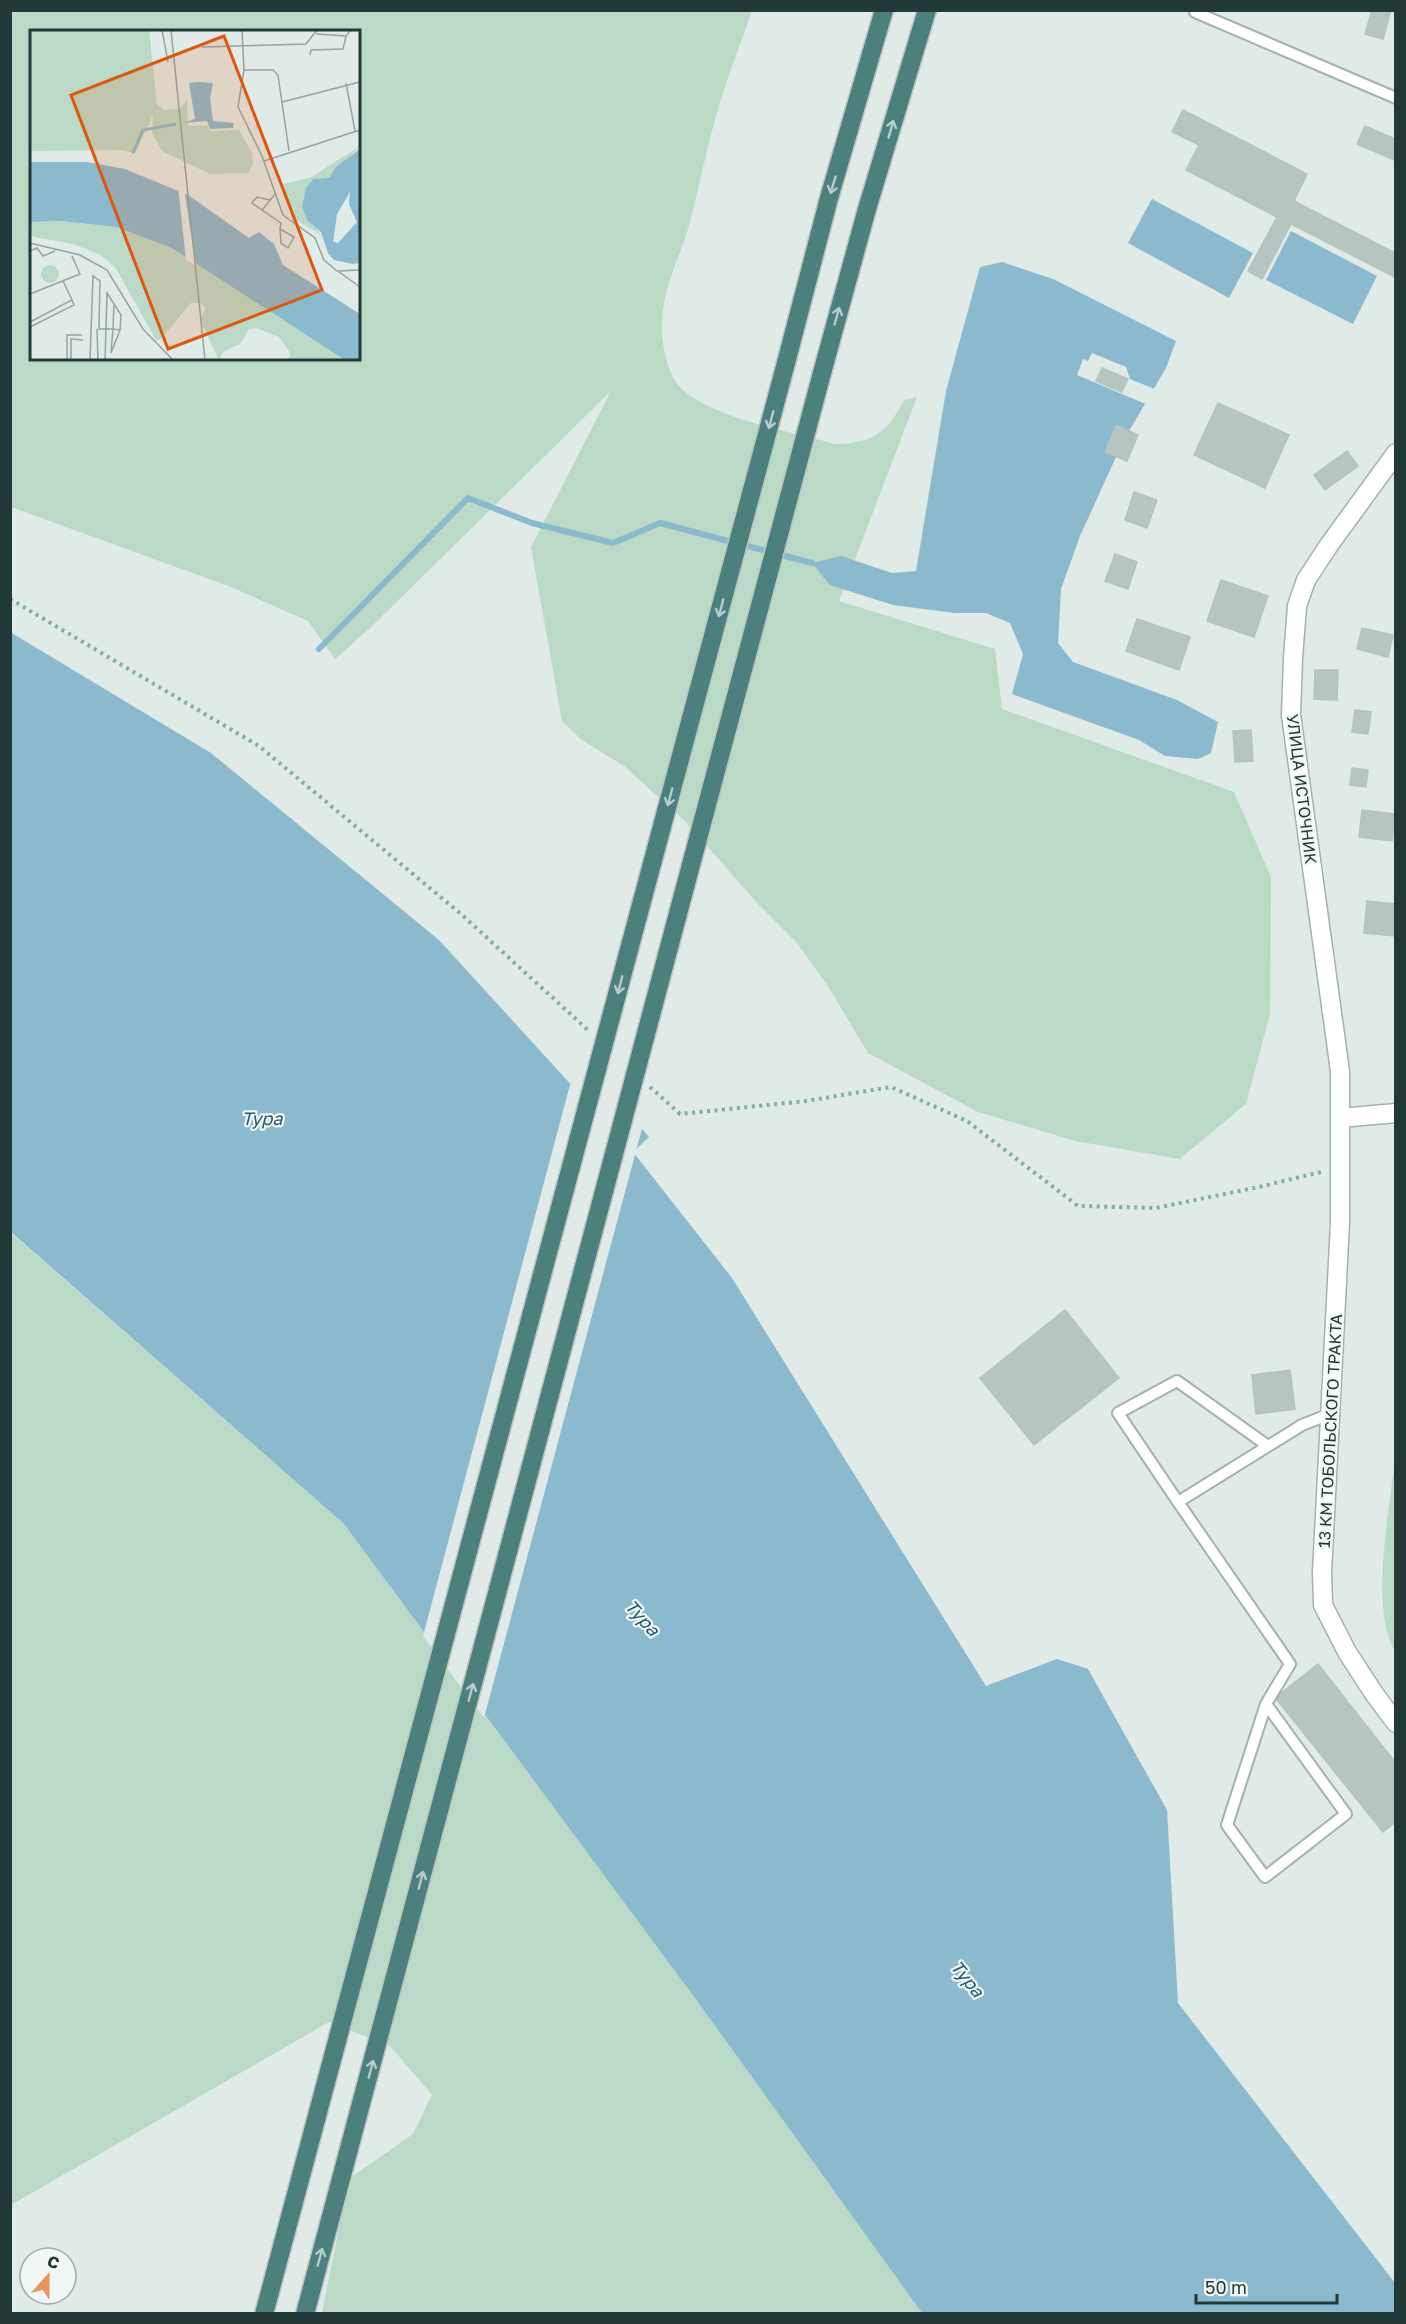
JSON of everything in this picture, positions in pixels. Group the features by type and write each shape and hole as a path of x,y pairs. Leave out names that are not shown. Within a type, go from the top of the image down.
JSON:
{"highway":[{"path":"264,2313 829,198 884,10"},
{"path":"305,2313 822,373 867,209 926,13"}],"street":[{"name":"УЛИЦА ИСТОЧНИК","path":"1340,1118 1340,1071 1291,715 1293,658 1298,606 1306,580 1395,453"},
{"path":"1340,1118 1395,1113"},
{"name":"13 КМ ТОБОЛЬСКОГО ТРАКТА","path":"1340,1118 1340,1223 1322,1573 1323,1605 1347,1652 1395,1723"}],"lane":[{"path":"1195,12 1395,98"},
{"path":"1266,1704 1346,1814 1265,1877 1227,1825 1266,1704 1290,1664 1118,1413 1177,1381 1268,1446"},
{"path":"1178,1502 1302,1425 1330,1414"}],"green space":[{"path":"10,11 752,11 722,96 688,229 665,297 662,337 665,355 674,380 693,397 730,415 835,444 855,442 874,436 891,422 904,400 917,397 839,601 995,649 1002,709 1234,792 1271,877 1270,1014 1246,1104 1180,1159 1075,1141 978,1112 868,1053 828,986 797,943 757,903 686,822 624,766 582,740 562,721 531,547 611,391 368,630 335,659 308,621 231,587 11,507"},
{"path":"10,1232 344,1524 700,2005 922,2313 322,2313 341,2218 353,2176 413,2134 432,2095 390,2046 329,2022 11,2205"},
{"path":"1395,1459 1396,1651 1387,1633 1382,1585"}],"water":[{"path":"1152,199 1253,253 1229,298 1128,243"},
{"path":"1291,231 1377,276 1353,324 1266,280"},
{"path":"1002,262 1053,279 1176,341 1166,368 1129,431 1116,426 1105,452 1116,457 1080,536 1061,589 1058,643 1073,662 1177,700 1218,722 1211,753 1198,759 1165,756 1139,740 1012,694 1023,654 1010,623 986,613 955,613 893,605 830,585 812,563 841,556 892,573 916,571 946,391 980,267"},
{"name":"Тура","path":"10,632 211,753 439,940 606,1123 623,1107 649,1137 633,1152 732,1278 986,1686 1057,1659 1088,1669 1167,1810 1178,2003 1395,2283 1395,2313 922,2313 700,2005 344,1524 11,1232"}],"pier":[{"path":"1092,353 1126,367 1130,379 1157,390 1148,405 1077,375 1083,359 1088,361"},
{"path":"571,1081 606,1119 621,1105 625,1105 643,1125 484,1718 423,1636"}],"building":[{"path":"1372,10 1391,10 1383,39 1365,34"},
{"path":"1183,110 1307,174 1294,201 1395,253 1395,277 1291,224 1262,279 1248,271 1277,217 1186,170 1199,145 1172,132"},
{"path":"1365,126 1395,139 1395,160 1357,144"},
{"path":"1102,368 1128,379 1122,392 1096,381"},
{"path":"1218,403 1289,435 1265,488 1194,455"},
{"path":"1116,425 1138,435 1127,461 1105,452"},
{"path":"1347,451 1358,466 1325,490 1314,475"},
{"path":"1134,492 1157,500 1147,528 1125,520"},
{"path":"1115,554 1137,562 1128,589 1105,581"},
{"path":"1221,580 1268,596 1254,637 1207,621"},
{"path":"1137,619 1190,637 1179,670 1126,651"},
{"path":"1362,628 1393,635 1388,657 1357,649"},
{"path":"1315,670 1338,670 1337,700 1314,699"},
{"path":"1355,710 1371,712 1368,734 1352,732"},
{"path":"1251,730 1253,761 1235,762 1233,731"},
{"path":"1352,768 1368,770 1366,787 1350,785"},
{"path":"1362,810 1395,814 1392,841 1359,837"},
{"path":"1367,901 1395,904 1395,936 1364,933"},
{"path":"1065,1310 1119,1378 1034,1445 980,1378"},
{"path":"1290,1370 1295,1409 1256,1414 1252,1375"},
{"path":"1318,1664 1395,1762 1395,1822 1383,1832 1277,1700 1281,1693"}],"waterway":[{"path":"319,649 468,498 532,523 613,543 660,523 812,563"}]}
